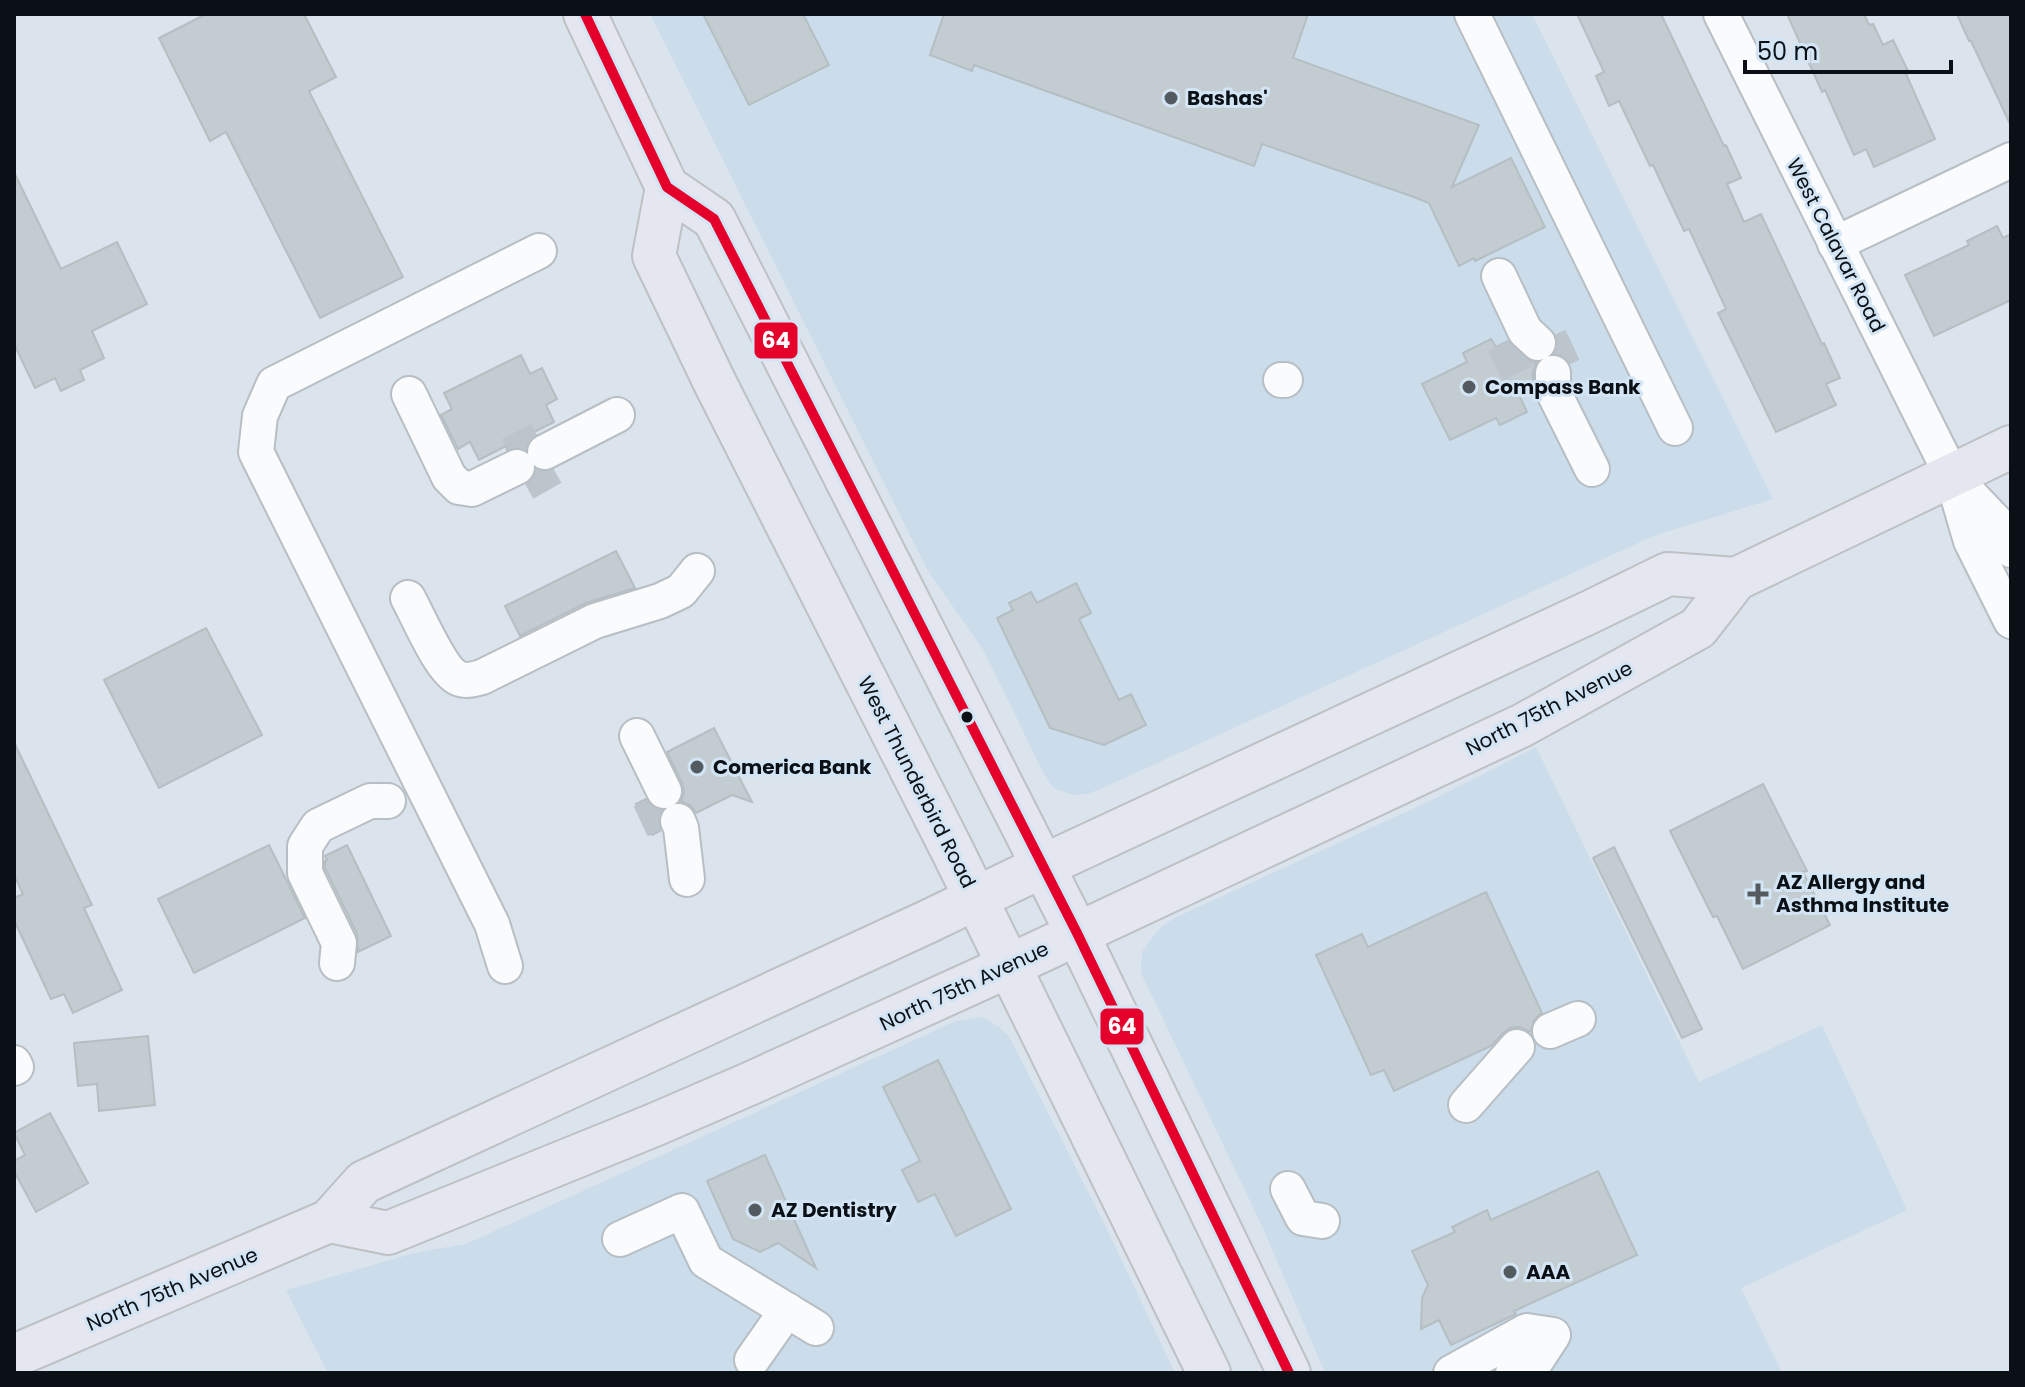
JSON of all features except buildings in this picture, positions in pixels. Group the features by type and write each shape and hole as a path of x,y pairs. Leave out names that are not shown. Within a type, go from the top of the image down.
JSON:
{"main road":[{"path":"585,14 667,187 714,219 1077,933 1289,1373"},
{"name":"West Thunderbird Road","path":"667,187 654,256 1209,1373"},
{"name":"North 75th Avenue","path":"329,1221 388,1233 654,1125 1009,966 1523,725 1698,628 1736,579 2011,447"},
{"name":"North 75th Avenue","path":"14,1356 329,1221 364,1182 1668,574 1736,579"}],"street":[{"path":"1472,14 1675,428"},
{"name":"West Calavar Road","path":"1721,14 1952,476"},
{"path":"1835,244 2011,160"},
{"path":"505,966 492,924 256,452 260,416 274,384 539,251"},
{"path":"1499,276 1592,469"},
{"path":"409,394 449,477 459,487 472,489 617,415"},
{"path":"1952,476 1998,524 2011,550"},
{"path":"1952,476 1971,541 2008,607"},
{"path":"408,598 445,669 457,678 468,680 482,677 595,621 660,601 681,591 697,571"},
{"path":"630,740 663,810 687,879"},
{"path":"337,963 339,943 305,873 305,846 318,826 370,801 388,801"},
{"path":"1466,1105 1517,1047"},
{"path":"1288,1189 1303,1218 1322,1221"},
{"path":"620,1239 682,1211 706,1261 816,1328"},
{"path":"752,1360 787,1310"},
{"path":"1451,1373 1527,1331 1553,1335 1536,1361 1513,1373"}],"shaded area":[{"path":"650,14 1532,14 1773,499 1656,535 1098,790 1074,795 1056,789 1040,766 984,651 928,571"},
{"path":"1536,747 1699,1082 1822,1025 1907,1210 1741,1288 1782,1373 1325,1373 1262,1226 1141,973 1143,950 1159,929 1174,918 1432,800"},
{"path":"982,1017 1010,1038 1104,1223 1175,1373 328,1373 286,1290 418,1252 466,1244 956,1021"}],"tunnel":[{"path":"1550,337 1564,367"},
{"path":"1503,343 1525,387"},
{"path":"510,454 539,439"},
{"path":"525,484 553,468"},
{"path":"649,799 663,829"}],"transit line":[{"name":"64","path":"585,14 667,187 714,219 1077,933 1289,1373"}],"place":[{"name":"Bashas'","path":"1171,98"},
{"name":"Compass Bank","path":"1469,387"},
{"name":"Comerica Bank","path":"697,767"},
{"name":"AZ Allergy and Asthma Institute","path":"1758,894"},
{"name":"AZ Dentistry","path":"755,1210"},
{"name":"AAA","path":"1510,1272"}]}
